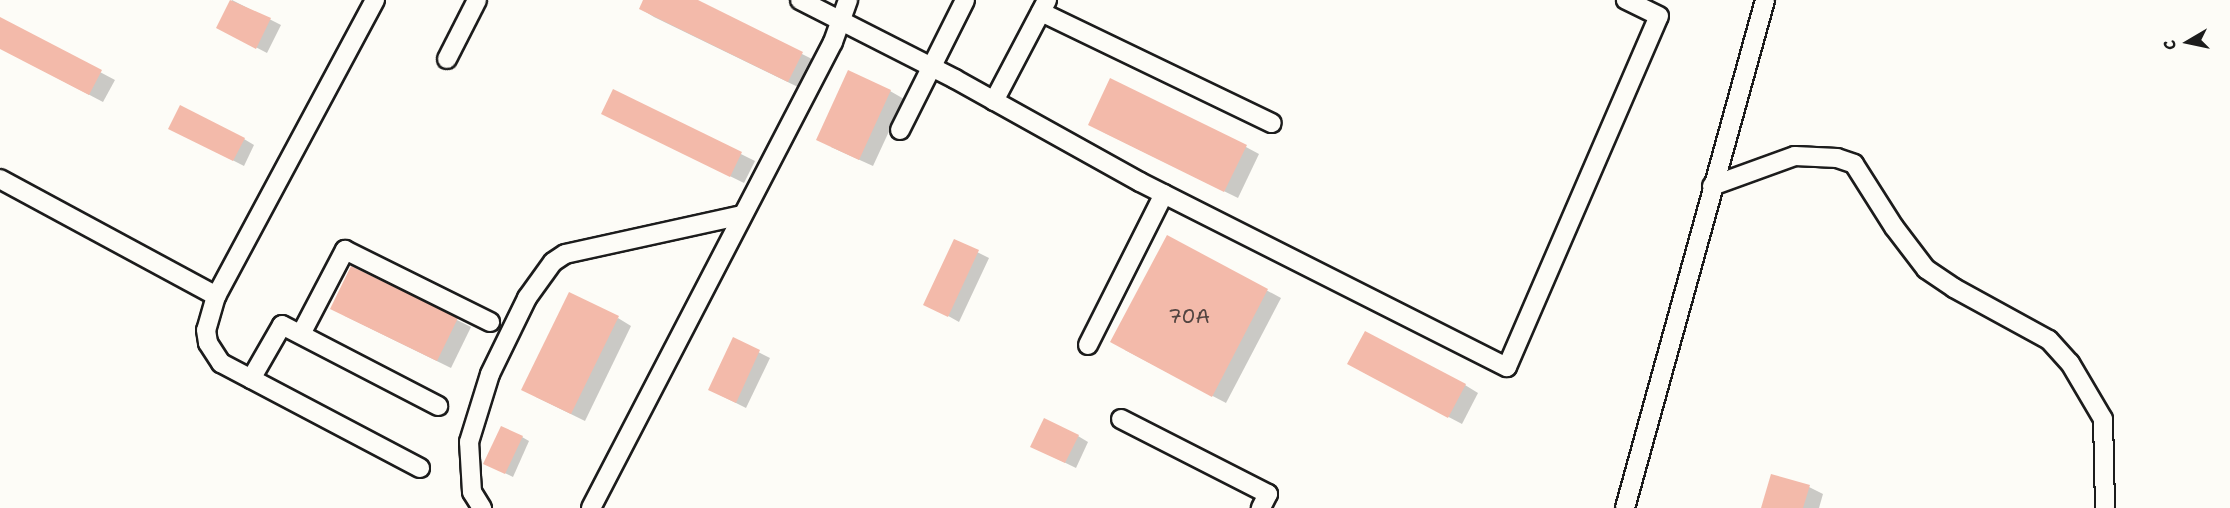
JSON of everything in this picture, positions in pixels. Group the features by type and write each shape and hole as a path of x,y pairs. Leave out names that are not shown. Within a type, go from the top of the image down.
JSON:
{"street":[{"path":"375,0 216,296 206,330 208,343 221,363 420,468"},
{"path":"447,59 477,0"},
{"path":"800,0 931,67 1164,194 1507,367 1659,16 1626,0"},
{"path":"591,508 832,42 848,0"},
{"path":"900,130 965,0"},
{"path":"1625,508 1765,0"},
{"path":"994,101 1044,6 1272,123"},
{"path":"1712,186 1796,156 1828,157 1854,164 1894,227 1926,268 1953,288 2049,340 2070,363 2103,419 2105,508"},
{"path":"0,179 216,296"},
{"path":"1088,345 1164,194"},
{"path":"482,508 472,492 469,442 490,374 527,298 553,262 565,254 742,215"},
{"path":"301,334 345,250 490,322"},
{"path":"251,378 282,324 438,406"},
{"path":"1121,419 1268,494 1261,508"}],"building":[{"path":"230,0 271,18 256,49 216,28"},
{"path":"643,0 698,0 803,52 788,82 639,9"},
{"path":"0,17 102,70 89,95 0,49"},
{"path":"848,70 891,90 859,160 816,140"},
{"path":"1110,78 1247,145 1224,192 1088,125"},
{"path":"613,89 742,152 730,177 601,114"},
{"path":"180,105 245,138 233,161 168,129"},
{"path":"1167,235 1268,289 1212,397 1110,342"},
{"path":"954,239 979,250 948,317 923,305"},
{"path":"351,266 458,318 437,361 330,309"},
{"path":"569,292 619,316 571,414 521,390"},
{"path":"1365,331 1466,384 1448,418 1347,364"},
{"path":"733,337 760,350 736,403 708,390"},
{"path":"1044,418 1079,435 1065,463 1030,447"},
{"path":"501,426 523,436 505,474 483,464"},
{"path":"1771,474 1810,485 1803,508 1761,508"}]}
